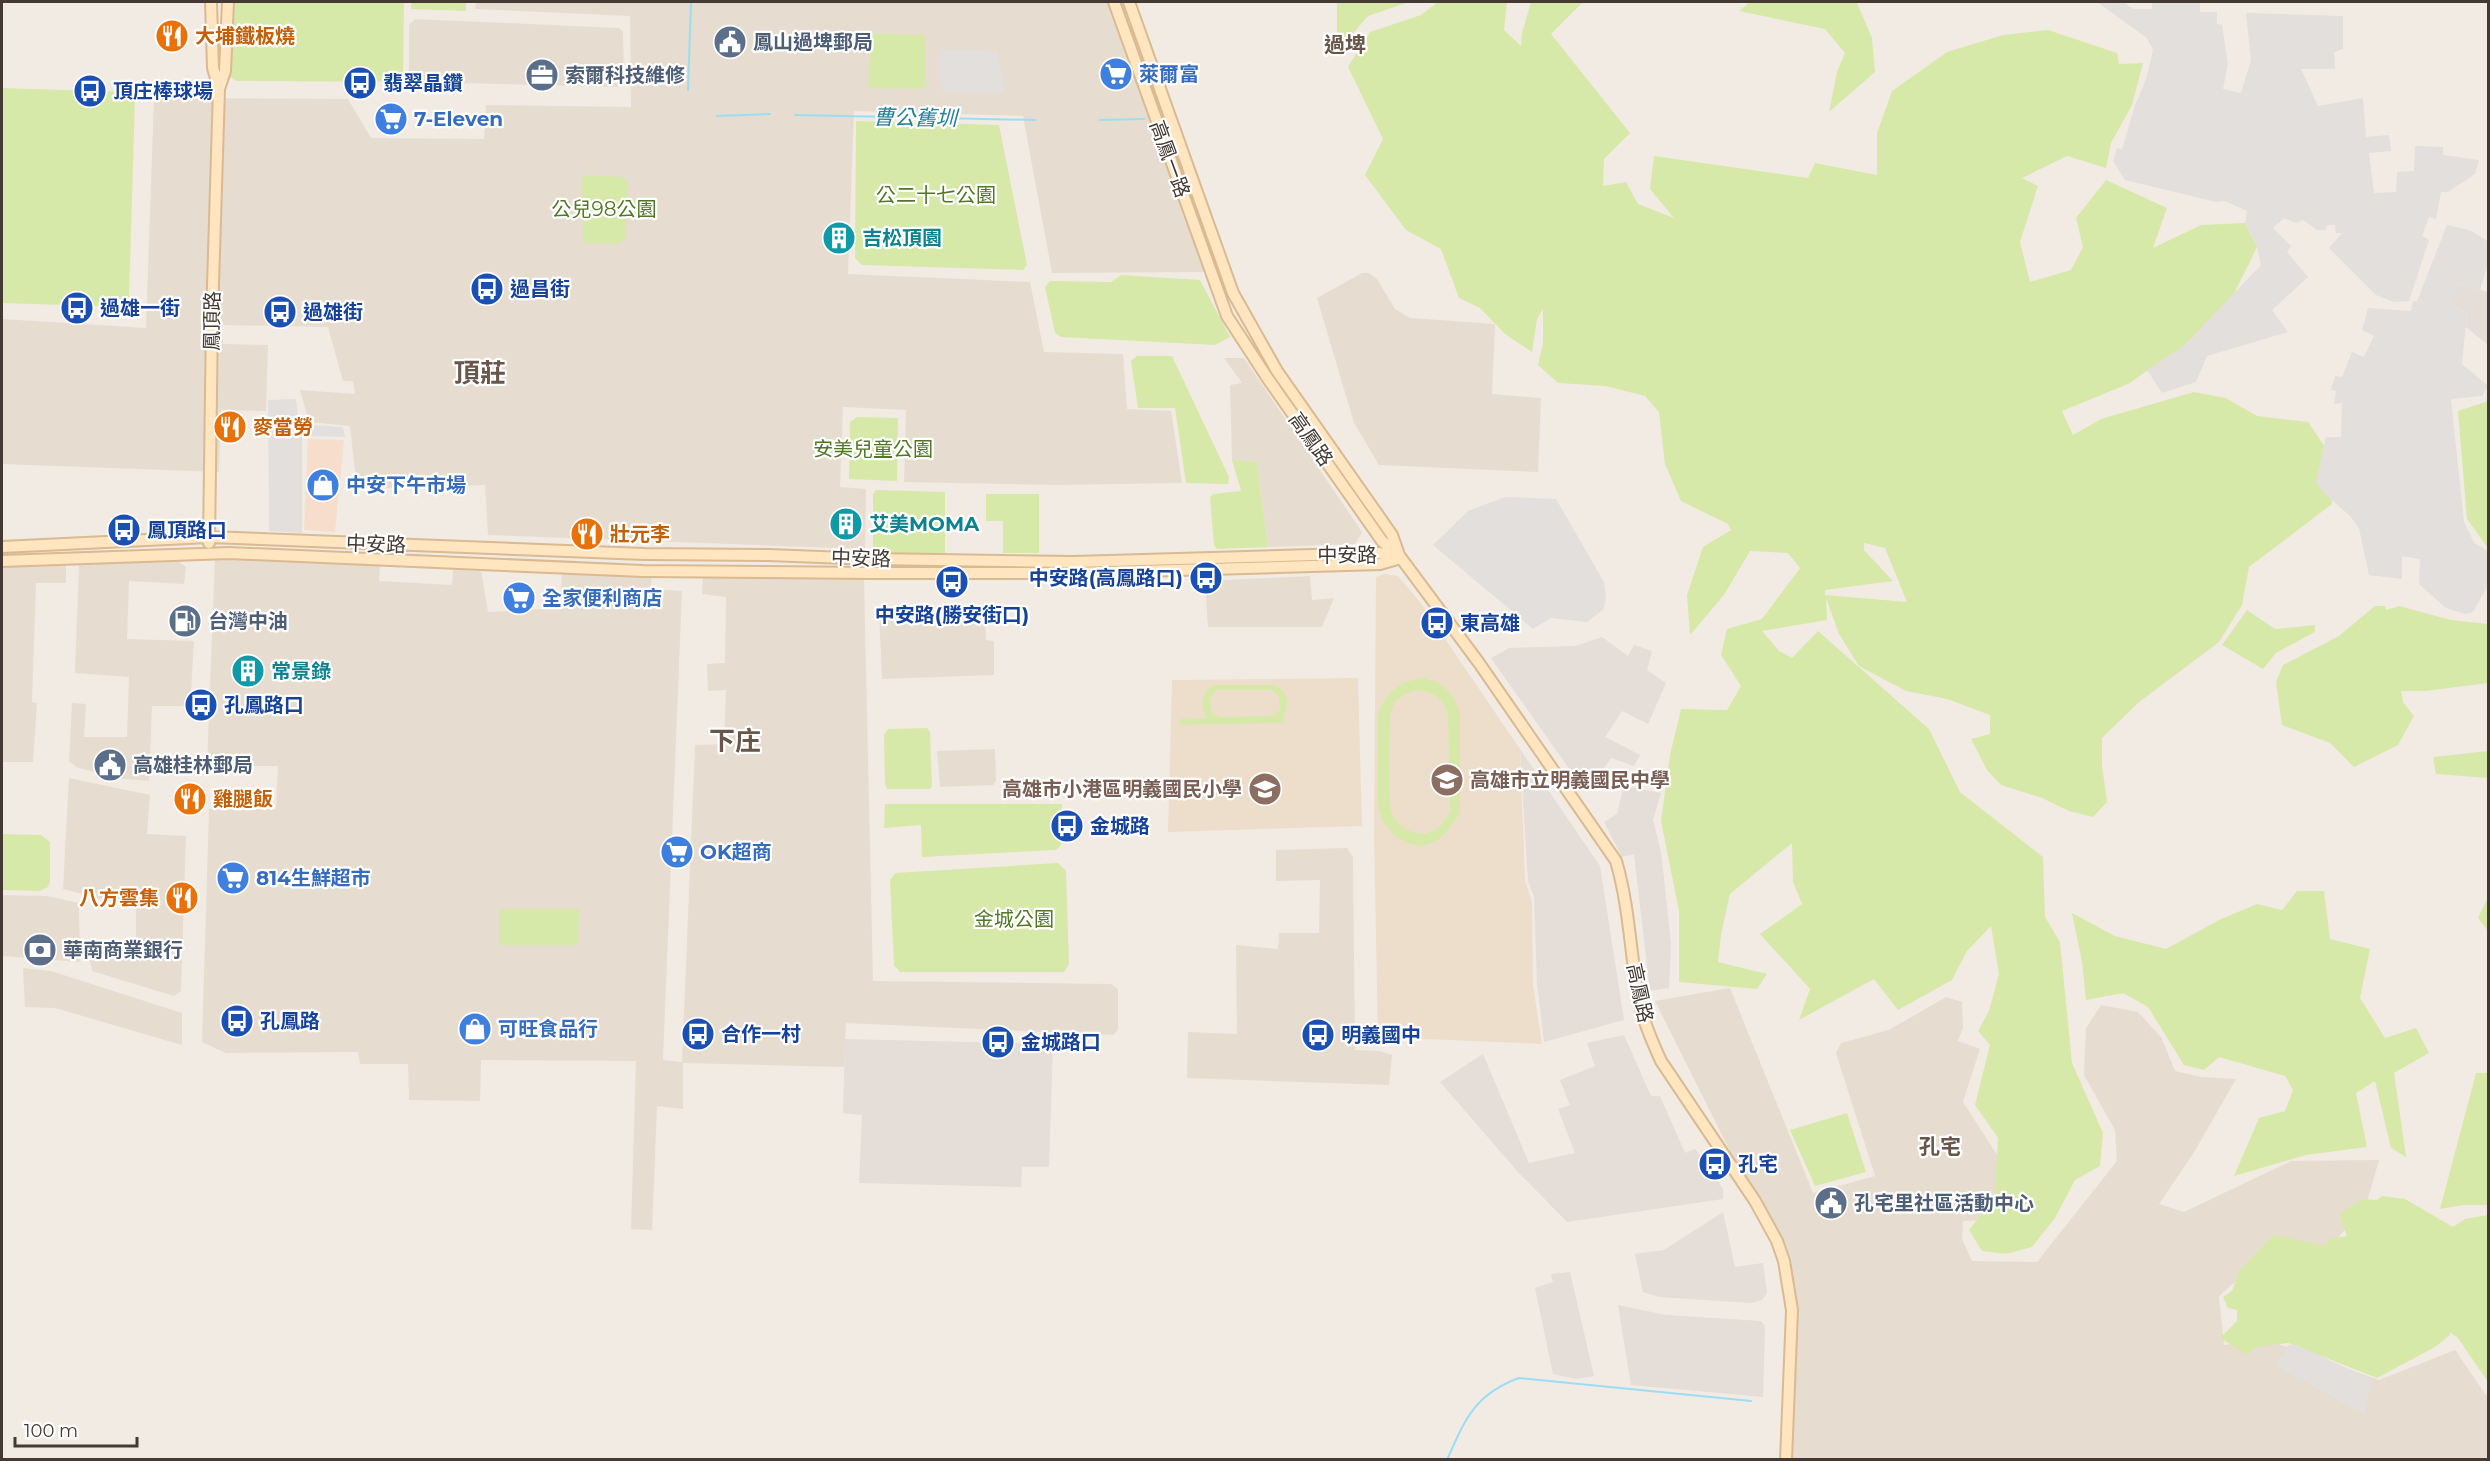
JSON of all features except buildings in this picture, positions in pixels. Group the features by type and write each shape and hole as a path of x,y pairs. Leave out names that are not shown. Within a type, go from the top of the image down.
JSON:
{"street":[{"name":"鳳頂路","path":"211,2 213,68 219,89"},
{"name":"鳳頂路","path":"209,553 212,308 219,89 225,71 228,2"},
{"name":"高鳳一路","path":"1113,2 1227,316"},
{"name":"高鳳一路","path":"1129,2 1233,293 1241,309"},
{"name":"高鳳路","path":"1241,309 1277,371 1392,535 1401,558"},
{"name":"高鳳路","path":"1227,316 1268,379 1382,541 1401,558 1545,756 1616,861 1625,896 1638,995 1652,1042 1661,1061 1755,1201 1777,1241 1784,1261 1792,1310 1786,1460"},
{"name":"中安路","path":"2,547 209,537 620,553 872,559 1074,562 1380,553 1401,558"},
{"name":"中安路","path":"2,561 209,553 643,571 874,573 1145,571 1380,564 1401,558"}],"shaded area":[{"path":"476,2 1108,2 1205,272 1052,273 1023,116 854,111 848,274 1030,282 1044,352 1123,354 1127,409 1171,411 1182,483 1056,485 904,482 906,410 843,407 840,487 866,489 865,549 488,535 485,485 357,489 350,426 309,422 300,390 355,394 353,381 343,381 328,327 222,325 223,344 268,345 266,411 221,410 219,472 2,464 2,319 146,328 154,98 348,99 371,138 484,139 486,105 631,107 630,16 475,9"},
{"path":"2097,2 2124,2 2133,9 2152,9 2152,2 2200,2 2200,12 2217,12 2217,24 2222,25 2228,64 2223,89 2241,93 2251,60 2246,13 2343,16 2343,49 2334,52 2335,69 2301,69 2318,106 2363,98 2366,137 2389,135 2391,151 2369,153 2374,193 2396,192 2397,172 2414,171 2415,146 2443,147 2443,155 2479,160 2475,174 2448,192 2441,192 2436,219 2429,217 2422,236 2429,240 2409,301 2394,302 2376,295 2329,248 2342,233 2336,233 2335,225 2327,225 2326,230 2317,230 2303,220 2296,223 2284,218 2273,228 2291,246 2287,252 2308,277 2272,310 2288,332 2207,356 2196,382 2162,393 2147,370 2185,345 2261,265 2257,247 2245,223 2247,211 2225,201 2216,202 2125,180 2113,161 2117,148 2122,149 2134,108 2146,79 2153,50 2147,38"},
{"path":"415,19 619,28 623,31 624,81 617,87 416,82 409,76 409,25"},
{"path":"940,49 997,51 1004,88 1001,93 944,92 940,86"},
{"path":"2447,225 2469,230 2488,241 2488,264 2480,290 2459,284 2451,305 2467,313 2462,364 2488,386 2482,396 2451,399 2464,522 2474,543 2488,551 2488,585 2473,612 2465,614 2446,608 2419,584 2420,559 2402,556 2402,579 2369,575 2359,528 2350,516 2321,490 2316,482 2326,437 2341,437 2342,403 2334,404 2336,391 2331,390 2335,376 2342,377 2352,352 2364,357 2374,336 2362,330 2368,308 2411,311 2413,301 2417,301"},
{"path":"1362,273 1369,273 1377,279 1395,309 1410,318 1495,324 1492,394 1541,398 1538,472 1379,465 1354,423 1317,298"},
{"path":"2458,284 2488,292 2488,345 2466,327 2467,313 2451,305"},
{"path":"1224,358 1244,358 1362,532 1355,544 1268,547 1257,462 1232,460 1230,385 1242,383"},
{"path":"296,399 299,424 343,427 345,437 302,436 302,533 269,531 268,400"},
{"name":"中安下午市場","path":"308,439 344,440 335,532 304,530"},
{"path":"1505,497 1556,499 1604,582 1606,598 1603,610 1587,622 1551,618 1533,629 1433,545 1468,511"},
{"path":"215,557 380,562 379,581 452,585 453,570 481,571 488,612 560,608 562,572 652,573 651,589 682,591 663,1060 682,1062 695,745 724,744 726,690 708,691 707,664 725,663 726,597 702,594 703,575 864,579 873,981 1111,984 1118,989 1118,1030 1113,1035 846,1023 844,1067 683,1063 683,1109 657,1106 652,1230 631,1229 636,1061 481,1060 480,1101 409,1100 408,1064 360,1064 358,1052 226,1053 202,1042 209,809 276,809 278,766 207,766"},
{"path":"176,560 186,567 184,584 129,581 127,639 194,641 190,706 152,706 149,781 124,779 78,768 69,761 72,703 86,704 84,737 127,737 129,677 75,673 79,565"},
{"path":"62,561 66,567 66,583 36,583 32,702 37,703 33,762 2,762 2,564"},
{"name":"高雄市立明義國民中學","path":"1385,574 1398,576 1420,602 1520,749 1525,880 1532,902 1533,985 1542,1044 1378,1037 1374,837 1376,577"},
{"path":"1310,576 1312,600 1334,598 1322,627 1208,627 1205,581"},
{"path":"970,610 985,617 986,640 994,641 994,675 882,679 879,612"},
{"path":"1602,637 1628,656 1634,645 1652,651 1647,670 1666,683 1648,724 1622,711 1605,737 1640,755 1634,766 1611,758 1602,771 1580,784 1491,658 1509,648 1575,646"},
{"name":"高雄市小港區明義國民小學","path":"1358,678 1362,826 1168,832 1172,680"},
{"path":"995,749 996,781 993,785 940,787 937,751"},
{"path":"1520,749 1600,866 1624,1020 1544,1042 1537,983 1534,897 1528,881"},
{"path":"69,778 150,795 147,834 186,836 181,991 174,996 92,971 90,960 109,961 110,954 136,961 136,908 63,889"},
{"path":"1624,786 1661,793 1653,820 1661,852 1671,943 1669,988 1650,991 1634,854 1622,857 1604,822 1617,814"},
{"path":"1347,848 1353,857 1355,1050 1380,1051 1392,1055 1389,1085 1187,1078 1188,1032 1237,1034 1236,945 1278,949 1279,933 1319,933 1320,880 1276,881 1276,850"},
{"path":"2,895 47,896 79,903 80,962 2,956"},
{"path":"23,968 51,971 182,1013 182,1045 55,1008 25,1007"},
{"path":"1730,988 1813,1193 1875,1176 1836,1053 1841,1043 1889,1030 1946,997 1962,1002 1963,1028 1958,1041 1980,1049 1963,1102 2012,1178 1994,1220 1963,1221 1962,1239 1972,1261 2037,1262 2117,1161 2115,1130 2084,1075 2086,1028 2101,1005 2138,1012 2161,1037 2175,1071 2201,1077 2236,1079 2193,1154 2159,1204 2184,1212 2291,1161 2379,1160 2365,1209 2325,1251 2282,1240 2219,1296 2224,1345 2270,1341 2379,1380 2455,1350 2488,1398 2488,1459 1786,1459 1788,1277 1755,1201 1655,1001"},
{"path":"1624,1035 1651,1096 1660,1096 1685,1153 1695,1149 1723,1189 1723,1199 1567,1222 1518,1172 1440,1082 1483,1054 1529,1163 1575,1153 1558,1109 1570,1105 1560,1080 1595,1066 1587,1043"},
{"path":"845,1039 1053,1044 1049,1167 1022,1167 1021,1187 859,1183 862,1115 843,1113"},
{"path":"1723,1212 1735,1267 1763,1263 1767,1293 1762,1300 1751,1303 1659,1297 1643,1292 1635,1254 1664,1250"},
{"path":"1570,1272 1594,1376 1576,1379 1553,1374 1535,1288 1553,1282 1551,1274"},
{"path":"1618,1305 1666,1315 1761,1321 1765,1326 1763,1397 1631,1385"},
{"path":"2288,1345 2297,1345 2372,1380 2364,1414 2276,1366"}],"green space":[{"path":"235,2 404,2 403,76 399,82 237,81 230,77"},
{"path":"411,2 466,2 466,11 411,9"},
{"path":"1337,2 1409,2 1368,16 1337,52"},
{"path":"1438,2 1507,2 1504,30 1521,46 1522,33 1531,2 1583,2 1551,34 1630,133 1604,159 1603,186 1626,182 1638,204 1674,218 1650,189 1654,156 1808,178 1815,163 1877,175 1877,133 1892,91 1947,52 2003,35 2048,30 2117,53 2119,64 2143,63 2132,105 2111,143 2106,168 2067,156 2022,178 2038,186 2020,242 2030,282 2071,270 2083,247 2076,218 2106,180 2167,208 2153,248 2201,225 2245,223 2257,247 2233,296 2185,345 2128,384 2062,411 2073,435 2101,419 2194,392 2226,398 2257,416 2308,422 2325,447 2330,471 2332,504 2249,567 2242,605 2219,642 2138,703 2102,738 2102,765 2107,802 2093,817 2069,811 2042,798 2001,785 1987,770 1971,739 1990,734 1990,715 1947,699 1906,691 1859,666 1839,634 1826,598 1827,620 1762,631 1779,651 1792,658 1818,631 1929,729 1960,792 2043,857 2045,917 2060,942 2072,1063 2103,1133 2100,1166 2075,1180 2055,1218 2032,1247 2006,1254 1982,1251 1969,1230 1995,1197 1998,1138 1975,1105 1990,1045 1978,1031 1989,1011 1999,974 1991,926 1967,951 1952,980 1898,1010 1874,979 1799,1020 1810,989 1760,934 1802,904 1793,882 1792,843 1730,894 1718,962 1767,974 1757,989 1679,982 1679,911 1661,821 1670,755 1681,709 1727,710 1741,686 1721,655 1727,629 1762,619 1800,568 1788,553 1750,551 1724,595 1690,635 1687,595 1703,547 1731,530 1728,524 1681,501 1665,464 1659,412 1645,396 1606,386 1558,383 1538,365 1543,343 1543,309 1537,319 1532,352 1505,334 1480,308 1459,298 1441,249 1406,230 1365,175 1383,139 1348,67 1370,32 1421,15","holes":["1864,543 1885,548 1907,602 1825,595 1825,590 1893,581 1864,550"]},
{"path":"1750,2 1857,3 1872,38 1875,72 1829,112 1837,72 1845,53 1825,29 1739,11"},
{"path":"870,33 924,35 926,39 926,84 921,89 868,88"},
{"path":"2,88 128,92 135,98 129,298 123,307 2,303"},
{"name":"公二十七公園","path":"856,121 999,125 1027,265 1023,270 862,265 855,258"},
{"name":"公兒98公園","path":"585,175 623,177 628,181 625,238 620,244 583,243 582,178"},
{"path":"1121,275 1200,280 1230,337 1215,345 1061,337 1055,333 1045,287 1050,281 1111,282"},
{"path":"1137,356 1172,356 1229,477 1228,484 1186,483 1175,408 1138,408 1131,361"},
{"path":"2488,401 2488,548 2467,519 2458,411"},
{"name":"安美兒童公園","path":"857,417 898,418 897,481 849,479 850,422"},
{"path":"1232,460 1257,462 1268,547 1217,549 1214,545 1210,497 1213,494 1241,491"},
{"path":"876,490 945,492 945,554 876,553 873,549 873,494"},
{"path":"986,494 1039,494 1039,553 1003,553 1003,521 986,521"},
{"path":"2375,606 2385,606 2386,610 2399,606 2451,620 2488,624 2488,683 2425,691 2401,691 2403,702 2414,716 2398,745 2354,767 2330,743 2282,725 2276,682 2283,665 2339,636"},
{"path":"2247,610 2275,629 2315,625 2315,632 2276,653 2263,669 2222,645"},
{"path":"1424,678 1443,686 1455,700 1460,713 1460,813 1446,833 1435,842 1421,846 1407,843 1394,835 1383,822 1378,806 1378,714 1385,699 1395,688","holes":["1418,690 1440,700 1448,714 1450,812 1435,830 1422,834 1408,831 1393,816 1390,802 1389,758 1392,708 1406,694"]},
{"path":"1214,685 1276,685 1286,695 1287,708 1282,717 1284,717 1284,723 1180,725 1180,719 1207,718 1203,700","holes":["1216,690 1272,690 1279,697 1280,710 1272,716 1220,717 1213,714 1210,701"]},
{"path":"927,728 930,732 932,786 930,789 887,789 884,735 888,729"},
{"path":"2488,751 2488,778 2436,774 2433,757"},
{"path":"885,804 1062,804 1061,845 1056,850 922,857 921,825 884,828"},
{"path":"2,834 41,835 50,842 48,887 40,891 2,890"},
{"name":"金城公園","path":"1058,863 1066,871 1069,964 1064,972 900,972 894,965 890,880 895,873"},
{"path":"2297,891 2324,891 2330,939 2370,949 2360,998 2385,1038 2416,1028 2429,1053 2394,1073 2406,1157 2391,1148 2375,1081 2356,1093 2367,1147 2306,1155 2234,1176 2259,1118 2285,1111 2293,1090 2285,1076 2219,1057 2204,1070 2184,1065 2148,1007 2123,993 2086,1000 2082,962 2072,913 2115,936 2166,949 2219,920 2257,904 2282,910"},
{"path":"2488,897 2488,931 2478,918"},
{"path":"499,909 579,909 578,945 499,945"},
{"path":"2476,1073 2488,1073 2488,1205 2463,1205 2440,1209"},
{"path":"1847,1113 1866,1172 1815,1186 1790,1130"},
{"path":"2382,1196 2405,1199 2453,1227 2465,1219 2488,1215 2488,1382 2458,1338 2450,1332 2450,1335 2435,1347 2377,1378 2288,1343 2256,1347 2247,1355 2220,1338 2237,1321 2237,1310 2228,1308 2223,1297 2232,1291 2239,1271 2273,1235 2325,1246 2329,1239 2347,1236 2339,1214 2363,1199 2377,1200"}],"waterway":[{"name":"曹公舊圳","path":"688,90 691,2"},
{"name":"曹公舊圳","path":"717,116 770,114"},
{"name":"曹公舊圳","path":"795,115 1035,120"},
{"name":"曹公舊圳","path":"1100,120 1144,119"},
{"path":"1447,1460 1473,1410 1492,1392 1519,1378 1751,1401"}],"place":[{"name":"大埔鐵板燒","path":"172,36"},
{"name":"鳳山過埤郵局","path":"730,42"},
{"name":"萊爾富","path":"1116,74"},
{"name":"索爾科技維修","path":"542,75"},
{"name":"翡翠晶鑽","path":"360,83"},
{"name":"頂庄棒球場","path":"90,91"},
{"name":"7-Eleven","path":"391,119"},
{"name":"吉松頂園","path":"839,238"},
{"name":"過昌街","path":"487,289"},
{"name":"過雄一街","path":"77,308"},
{"name":"過雄街","path":"280,312"},
{"name":"麥當勞","path":"230,427"},
{"name":"中安下午市場","path":"323,485"},
{"name":"艾美MOMA","path":"846,524"},
{"name":"鳳頂路口","path":"124,530"},
{"name":"壯元李","path":"587,534"},
{"name":"中安路(高鳳路口)","path":"1206,578"},
{"name":"中安路(勝安街口)","path":"952,582"},
{"name":"全家便利商店","path":"519,598"},
{"name":"台灣中油","path":"185,621"},
{"name":"東高雄","path":"1437,623"},
{"name":"常景錄","path":"248,671"},
{"name":"孔鳳路口","path":"201,705"},
{"name":"高雄桂林郵局","path":"110,765"},
{"name":"高雄市立明義國民中學","path":"1447,780"},
{"name":"高雄市小港區明義國民小學","path":"1265,789"},
{"name":"雞腿飯","path":"190,799"},
{"name":"金城路","path":"1067,826"},
{"name":"OK超商","path":"677,852"},
{"name":"814生鮮超市","path":"233,878"},
{"name":"八方雲集","path":"182,898"},
{"name":"華南商業銀行","path":"40,950"},
{"name":"孔鳳路","path":"237,1021"},
{"name":"可旺食品行","path":"475,1029"},
{"name":"合作一村","path":"698,1034"},
{"name":"明義國中","path":"1318,1035"},
{"name":"金城路口","path":"998,1042"},
{"name":"孔宅","path":"1715,1164"},
{"name":"孔宅里社區活動中心","path":"1831,1203"}],"district":[{"name":"過埤","path":"1345,45"},
{"name":"頂莊","path":"480,373"},
{"name":"下庄","path":"735,741"},
{"name":"孔宅","path":"1940,1147"}]}
